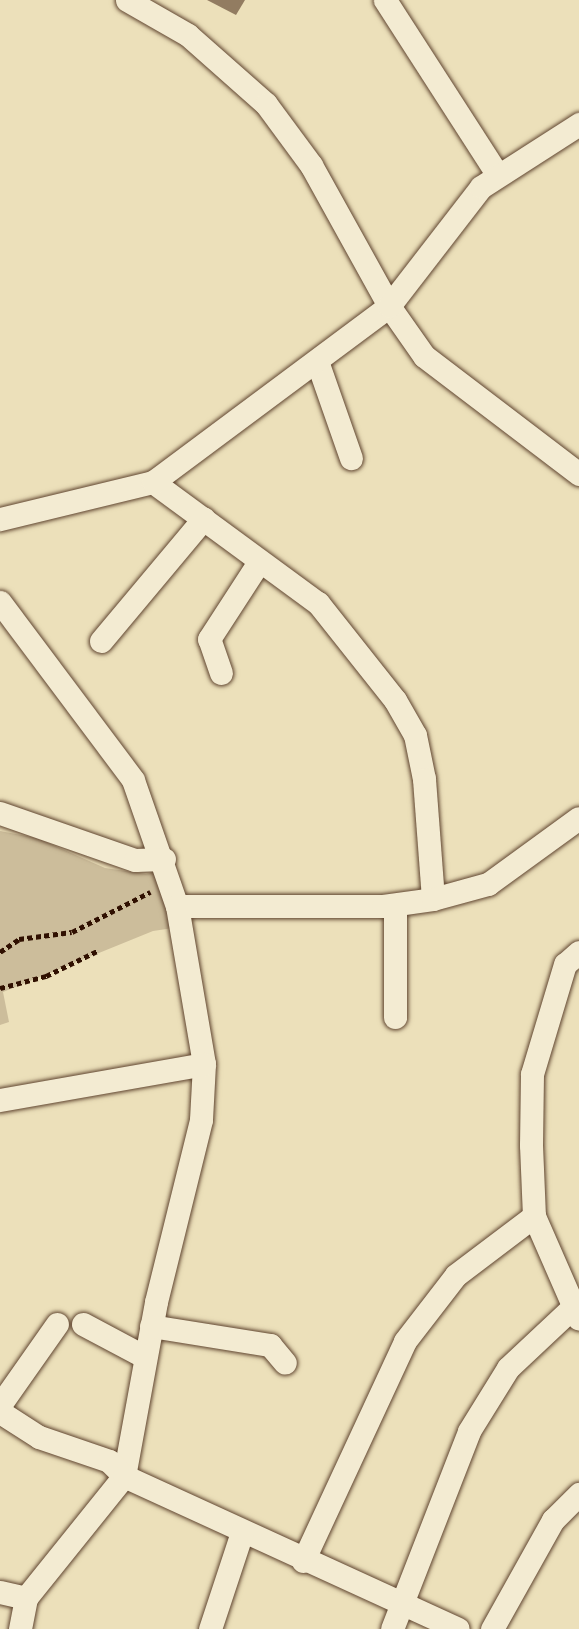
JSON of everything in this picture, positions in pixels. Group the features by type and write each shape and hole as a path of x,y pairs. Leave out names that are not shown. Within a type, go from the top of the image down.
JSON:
{"street":[{"path":"127,0 188,34 266,104 311,165 389,306 444,376 579,474"},
{"path":"385,0 497,174"},
{"path":"0,519 153,482 389,306 497,174 579,124"},
{"path":"317,361 351,458"},
{"path":"153,482 318,603 415,735 433,898"},
{"path":"101,641 204,518"},
{"path":"221,673 209,639 259,562"},
{"path":"0,602 133,780 164,859 177,906 204,1064 201,1120 151,1326 124,1476 26,1598 20,1629"},
{"path":"0,813 135,860 164,859"},
{"path":"177,906 395,905 433,898 488,884 579,818"},
{"path":"395,905 395,1017"},
{"path":"392,1629 399,1605 469,1431 508,1368 576,1313 534,1216 532,1074 574,964"},
{"path":"0,1100 204,1064"},
{"path":"303,1561 405,1340 456,1275 534,1216"},
{"path":"0,1405 57,1324"},
{"path":"83,1324 145,1357"},
{"path":"151,1326 270,1345 285,1363"},
{"path":"0,1412 39,1437 109,1461 124,1476 399,1605 458,1629"},
{"path":"492,1629 553,1520 579,1494"},
{"path":"211,1629 242,1532"},
{"path":"0,1592 26,1598"}],"path":[{"path":"0,952 19,939 72,932 171,883"},
{"path":"0,988 46,976 97,951"}],"shaded area":[{"path":"0,831 37,838 105,868 146,874 169,869 180,927 153,931 3,992 9,1022 0,1025"}],"building":[{"path":"207,0 245,0 236,15"}]}
